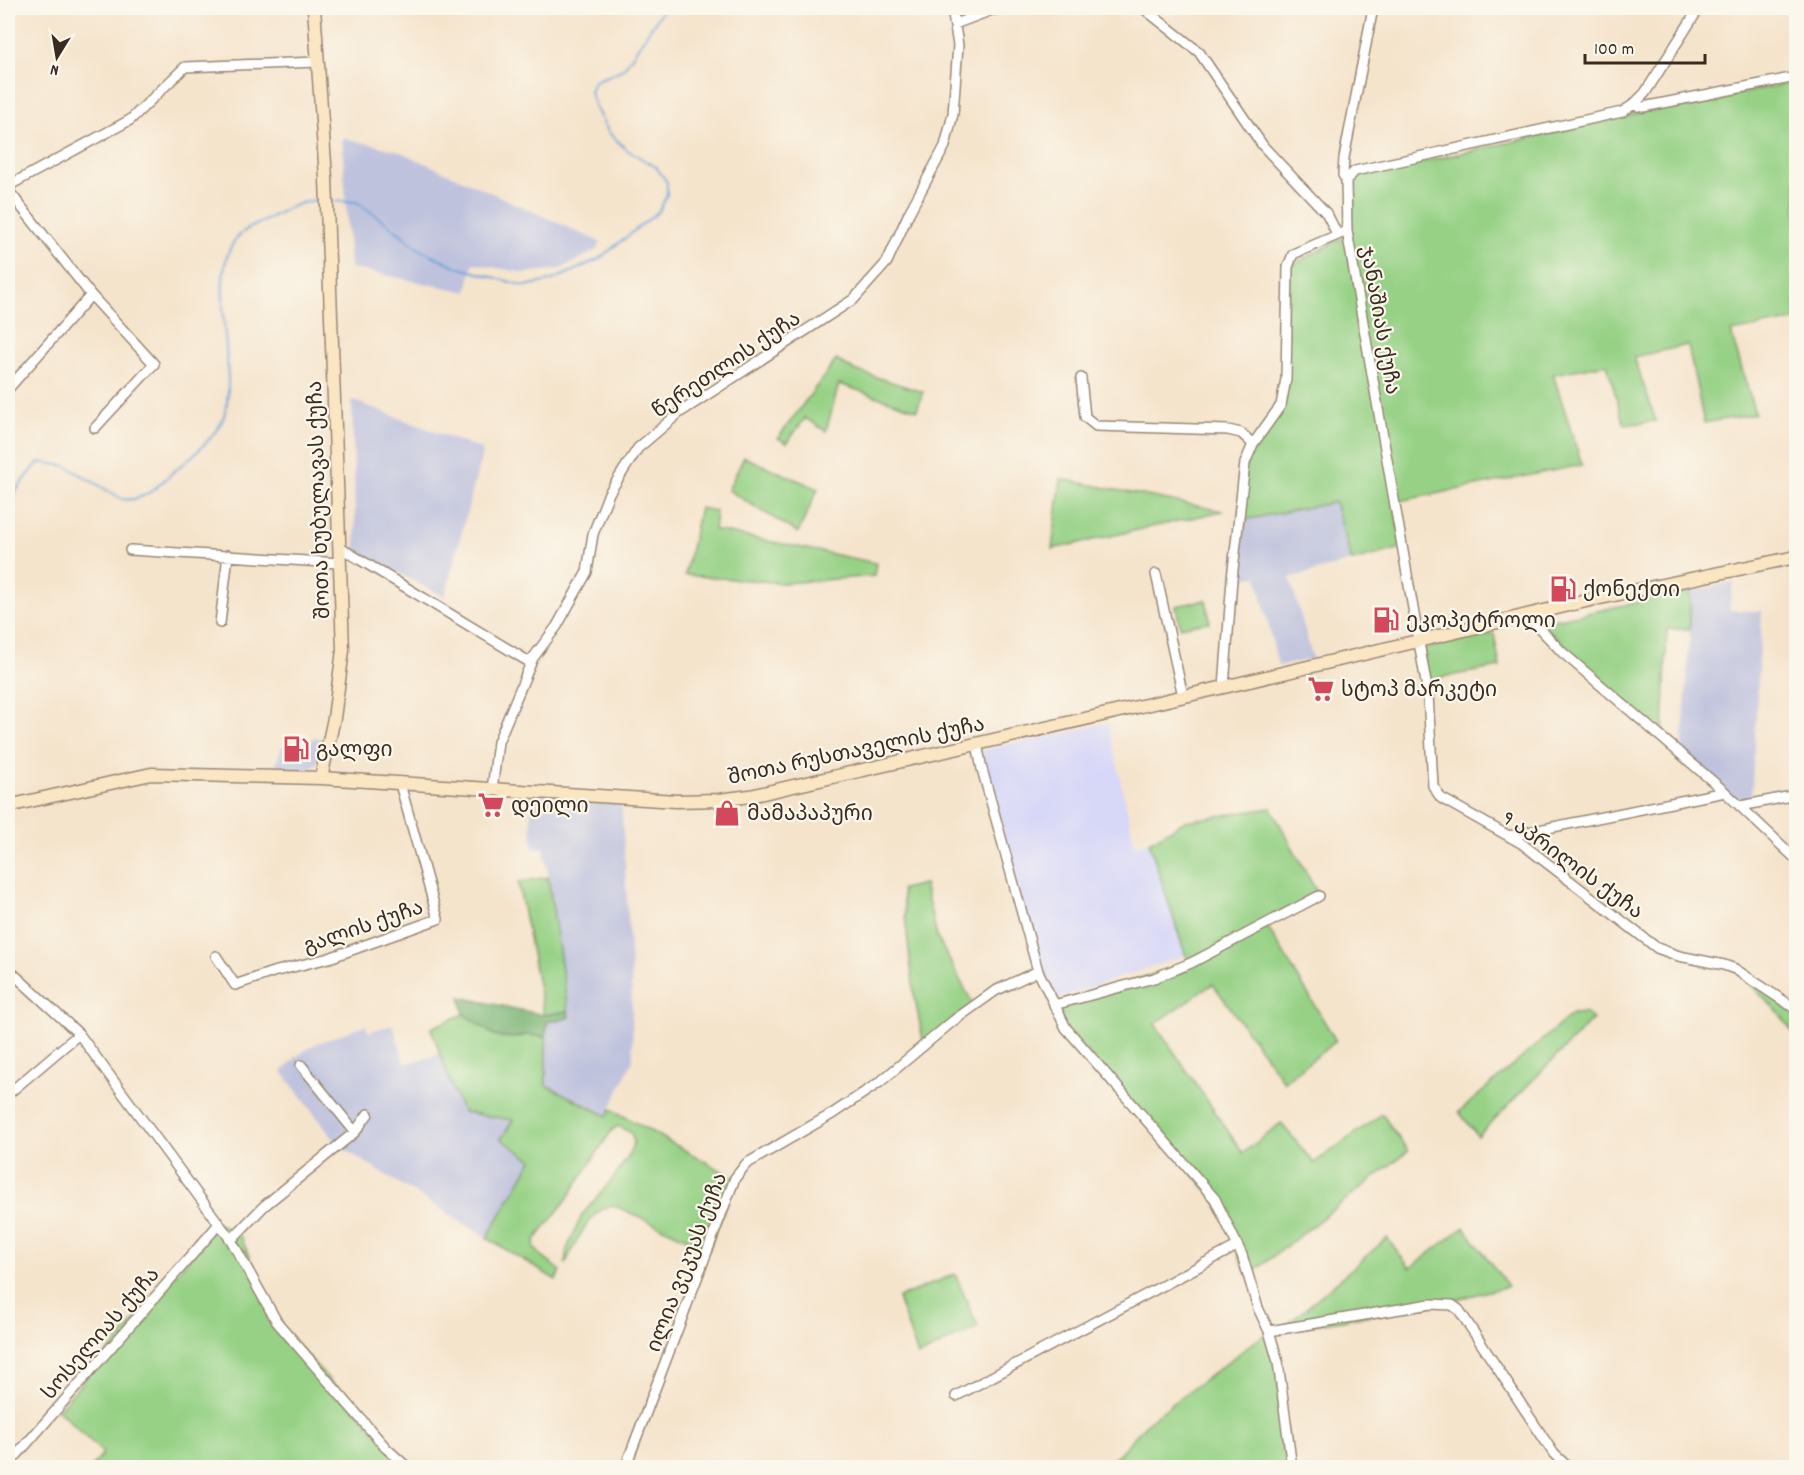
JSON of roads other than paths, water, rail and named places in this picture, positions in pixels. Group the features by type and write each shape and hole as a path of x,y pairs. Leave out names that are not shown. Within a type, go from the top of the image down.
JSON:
{"main road":[{"path":"314,8 317,62"},
{"name":"შოთა ხუბულავას ქუჩა","path":"317,62 326,178 343,650 334,718 321,778"},
{"name":"შოთა რუსთაველის ქუჩა","path":"8,806 151,774 321,778 676,801 719,800 761,794 1417,640 1797,556"}],"street":[{"name":"წერეთლის ქუჩა","path":"492,790 498,742 531,663 557,626 587,572 593,534 609,493 638,448 679,413 854,299 886,262 945,146 954,114 958,45 952,8"},
{"path":"955,24 992,10 1008,8"},
{"path":"1143,8 1199,52 1263,146 1327,214 1337,234"},
{"name":"ჯანაშიას ქუჩა","path":"1373,8 1344,158 1343,175 1346,180 1347,231 1417,640"},
{"path":"1346,180 1355,171 1622,112 1633,105 1644,93 1699,8"},
{"path":"95,428 153,364 91,295 8,188 130,120 186,67 317,62"},
{"path":"1633,105 1643,106 1797,77"},
{"path":"1224,687 1232,579 1245,462 1253,444 1281,405 1286,379 1288,267 1293,254 1347,231"},
{"path":"8,388 91,295"},
{"path":"1081,378 1085,417 1096,426 1228,430 1241,433 1253,444"},
{"path":"339,547 531,663"},
{"path":"130,550 339,563"},
{"path":"220,623 228,555"},
{"path":"1156,574 1184,696"},
{"path":"1527,615 1562,652 1741,806 1797,859"},
{"name":"9 აპრილის ქუჩა","path":"1417,640 1428,694 1433,786 1441,798 1521,843 1657,948 1678,956 1735,969 1797,1009"},
{"path":"977,744 982,770 1038,971 1054,1005 1066,1028 1215,1198 1237,1246 1258,1308 1269,1330 1278,1362 1292,1467"},
{"name":"გალის ქუჩა","path":"216,956 235,985 273,972 329,958 438,919 400,784"},
{"path":"1509,836 1725,792"},
{"path":"1741,806 1797,795"},
{"path":"1054,1005 1154,978 1191,963 1319,896"},
{"path":"8,969 79,1034 231,1240 277,1322 386,1448 408,1467"},
{"name":"ილია ვეკუას ქუჩა","path":"625,1467 735,1178 746,1164 832,1114 880,1082 953,1021 995,991 1038,971"},
{"path":"8,1094 79,1034"},
{"path":"301,1065 355,1132"},
{"path":"231,1240 264,1206 355,1132 368,1114"},
{"name":"სოსელიას ქუჩა","path":"8,1463 219,1224"},
{"path":"956,1396 1237,1246"},
{"path":"1269,1330 1430,1304 1452,1305 1459,1310 1554,1454 1569,1467"}],"waterway":[{"path":"331,201 357,202 419,249 460,268 525,286 550,281 599,259 659,211 667,195 667,182 656,167 627,150 609,133 590,92 594,81 624,68 664,8"},
{"path":"8,500 39,462 66,466 122,499 130,500 143,496 156,488 202,447 220,424 228,396 223,293 224,269 230,248 242,233 251,227 293,206 307,201 322,200"}],"place":[{"name":"ქონექთი","path":"1563,589"},
{"name":"ეკოპეტროლი","path":"1386,620"},
{"name":"სტოპ მარკეტი","path":"1321,689"},
{"name":"გალფი","path":"296,749"},
{"name":"დეილი","path":"491,805"},
{"name":"მამაპაპური","path":"727,813"}]}
